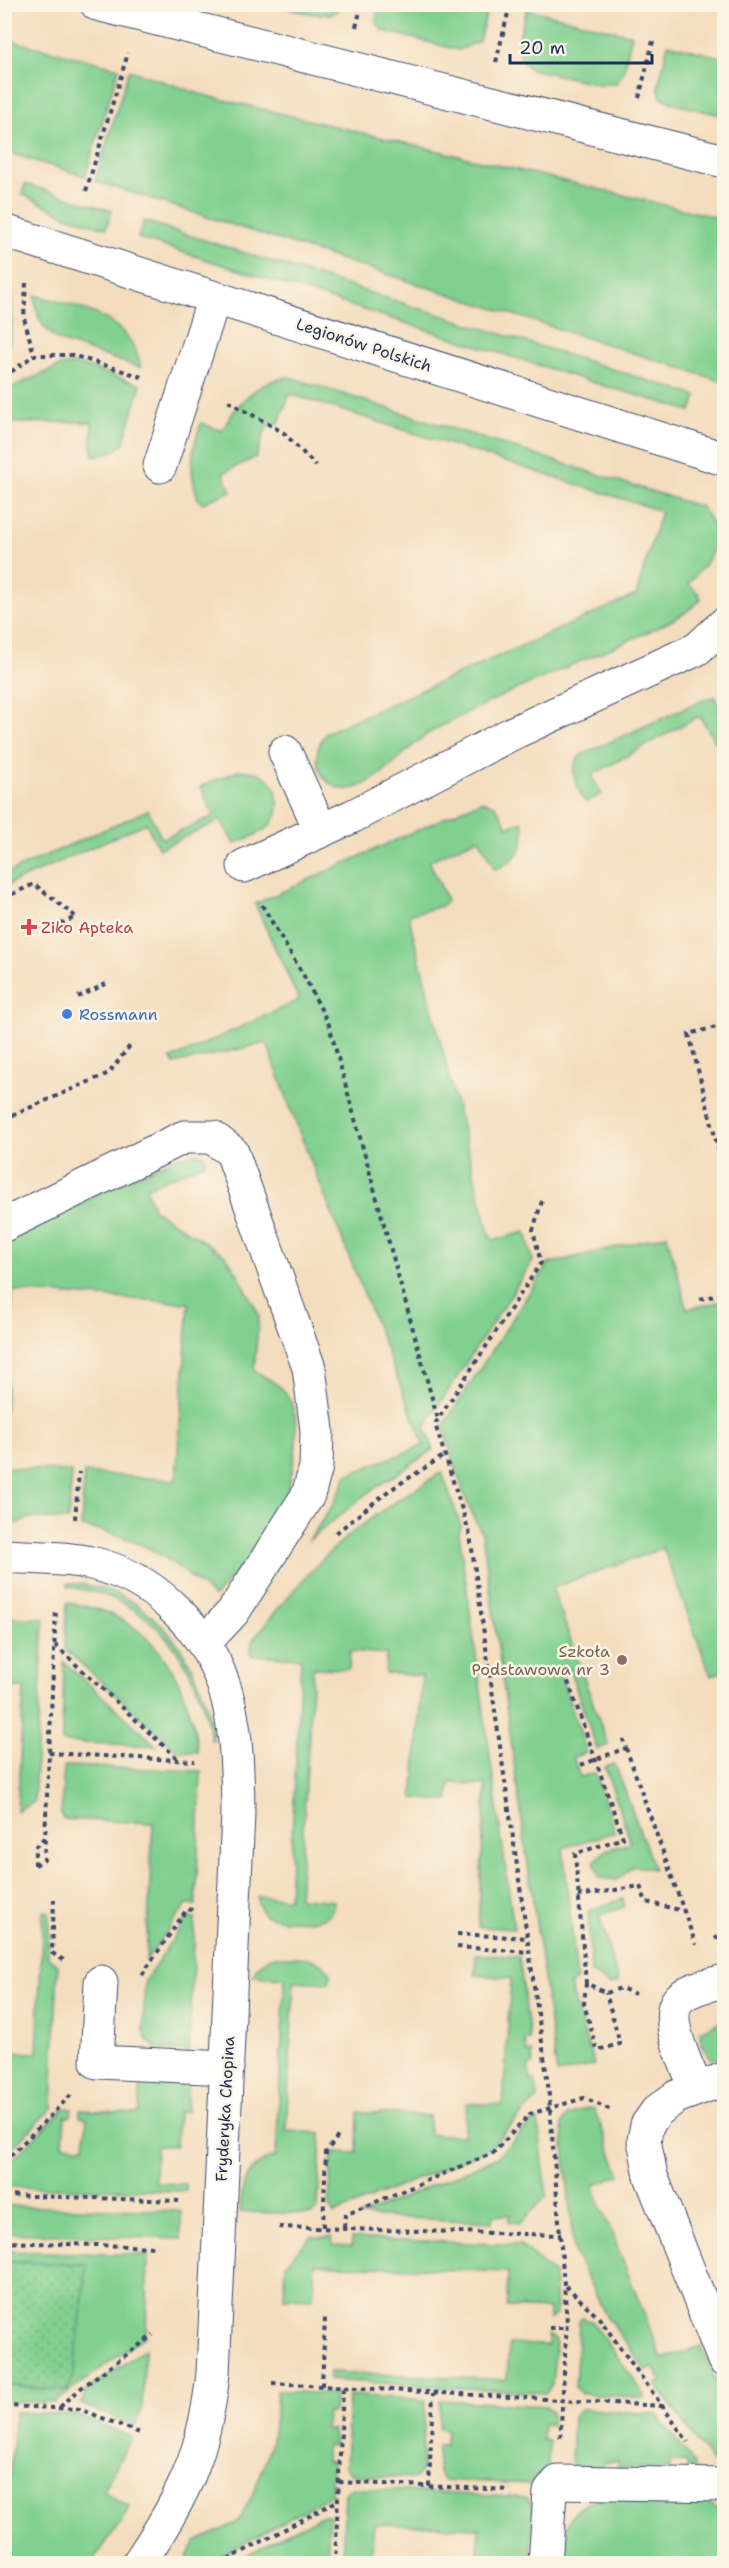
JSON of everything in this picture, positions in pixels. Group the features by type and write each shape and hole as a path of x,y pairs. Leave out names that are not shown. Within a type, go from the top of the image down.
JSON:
{"street":[{"path":"97,4 724,161"},
{"name":"Legionów Polskich","path":"4,231 724,459"},
{"path":"160,466 214,298"},
{"path":"244,866 353,816 513,733 697,649 724,624"},
{"path":"285,752 321,831"},
{"path":"4,1225 184,1137 212,1137 232,1152 309,1368 317,1430 316,1467 308,1496 233,1612 204,1642"},
{"name":"Fryderyka Chopina","path":"4,1556 76,1561 120,1572 148,1586 195,1628 204,1642 224,1682 235,1738 238,1762 238,1813 210,2408 192,2471 167,2518 138,2564"},
{"path":"101,1982 97,2062 227,2068"},
{"path":"717,1983 693,1990 680,1998 672,2009 673,2023 710,2084 676,2097 657,2111 647,2126 644,2139 651,2176 724,2360"},
{"path":"545,2564 554,2487 717,2485"}],"path":[{"path":"486,102 510,4"},
{"path":"86,190 140,15"},
{"path":"629,137 653,41"},
{"path":"26,283 24,318 34,355"},
{"path":"4,369 6,374 34,355 72,355 138,375 150,384"},
{"path":"228,401 284,433 316,466"},
{"path":"4,898 34,884 76,916 47,930"},
{"path":"260,902 305,978 329,1025 438,1420"},
{"path":"78,997 106,984"},
{"path":"724,1025 689,1034 724,1172"},
{"path":"4,1119 109,1073 132,1043"},
{"path":"339,2482 429,2486 554,2487 563,2400 567,2328 549,2109 470,1535 435,1424 541,1263 533,1230 542,1201"},
{"path":"700,1299 724,1294"},
{"path":"331,1538 387,1492 445,1455"},
{"path":"75,1522 79,1472"},
{"path":"45,1837 35,1847 35,1865 44,1860 56,1610"},
{"path":"54,1644 178,1760"},
{"path":"565,1673 623,1838 575,1854 586,1983 584,2004 597,2050 620,2044 606,1993"},
{"path":"623,1739 684,1911 717,1983"},
{"path":"581,1765 626,1748"},
{"path":"49,1753 238,1762"},
{"path":"578,1896 640,1886 646,1902 684,1911"},
{"path":"52,1953 54,1899"},
{"path":"101,1982 135,1984 187,1910 203,1911"},
{"path":"457,1934 527,1938"},
{"path":"457,1947 529,1952"},
{"path":"586,1983 606,1993 621,1988 672,2009"},
{"path":"4,2162 84,2081 97,2062"},
{"path":"344,2227 345,2215 493,2153 530,2114 584,2098"},
{"path":"323,2227 326,2152 339,2135"},
{"path":"4,2195 189,2201"},
{"path":"279,2227 344,2227 561,2235"},
{"path":"4,2242 157,2247"},
{"path":"564,2284 599,2318 717,2485"},
{"path":"322,2386 325,2319"},
{"path":"549,2328 567,2328"},
{"path":"59,2408 81,2388 153,2335"},
{"path":"272,2383 663,2406"},
{"path":"335,2564 343,2387"},
{"path":"429,2486 433,2393"},
{"path":"4,2406 80,2409 140,2433"},
{"path":"220,2564 337,2501"}],"green space":[{"path":"380,4 489,5 479,41 459,50 381,30 376,20"},
{"path":"275,5 340,5 338,11 315,14"},
{"path":"527,9 632,35 623,73 617,83 599,84 530,69 520,56 518,48"},
{"path":"5,39 119,68 85,176 5,152"},
{"path":"668,44 724,58 724,116 675,104 661,97 658,87"},
{"path":"129,70 203,95 724,219 724,382 95,181"},
{"path":"25,184 112,211 106,228 67,216 22,194"},
{"path":"144,221 697,396 691,411 588,381 138,238"},
{"path":"5,285 11,287 12,314 10,340 5,358"},
{"path":"35,295 101,316 115,325 135,350 141,368 60,341 48,332 38,316"},
{"path":"73,364 141,385 123,444 113,451 94,456 92,422 5,423 5,390 60,366"},
{"path":"289,377 701,507 714,529 715,539 710,557 688,584 699,594 701,600 683,614 663,625 519,688 434,730 371,781 349,789 338,788 322,775 318,765 317,754 320,743 327,732 636,595 661,511 290,394 278,425 267,425 256,457 223,473 231,491 203,503 199,501 193,481 192,462 201,423 222,431 227,421 249,395 267,383"},
{"path":"716,697 724,729 724,742 718,745 701,718 697,717 594,774 592,778 602,794 587,802 584,801 574,777 574,766 581,755 707,698"},
{"path":"239,770 263,775 271,781 277,793 278,806 275,819 267,828 254,836 234,844 221,820 159,849 146,823 5,886 5,874 148,810 162,839 214,816 200,787"},
{"path":"481,801 495,805 508,827 522,821 523,837 519,851 509,862 495,869 480,840 476,839 431,860 430,863 447,900 442,906 411,914 409,918 490,1237 494,1240 526,1232 533,1261 425,1426 433,1450 369,1492 308,1541 333,1505 347,1475 424,1445 295,1121 267,1043 174,1064 171,1059 299,1000 255,904"},
{"path":"201,1153 206,1158 205,1163 146,1188 154,1210 225,1255 238,1274 259,1315 254,1370 284,1391 291,1403 295,1418 296,1436 292,1472 276,1518 256,1549 214,1597 184,1571 153,1551 120,1536 81,1527 84,1473 176,1480 189,1303 13,1291 5,1411 5,1236 179,1156"},
{"path":"667,1235 687,1309 724,1301 724,1671 711,1676 663,1548 552,1588 608,1745 597,1749 569,1668 559,1671 587,1752 573,1757 580,1777 595,1773 615,1832 563,1848 577,1980 570,1986 594,2065 557,2074 482,1532 465,1497 443,1426 548,1264"},
{"path":"5,1467 72,1472 68,1520 30,1518 19,1523 5,1522"},
{"path":"442,1472 461,1527 459,1533 514,1929 478,1927 486,1785 450,1783 448,1801 413,1798 422,1676 385,1673 386,1654 350,1651 349,1669 313,1668 299,1898 334,1901 333,1908 330,1914 321,1919 285,1920 269,1917 261,1910 257,1896 289,1898 301,1658 251,1655 252,1641 306,1576 342,1541"},
{"path":"68,1583 98,1588 125,1599 149,1614 169,1634 186,1657 199,1683 208,1711 213,1740 211,1740 205,1711 195,1684 182,1659 166,1637 147,1619 124,1604 98,1593 68,1587"},
{"path":"67,1603 96,1609 121,1619 142,1634 160,1652 174,1673 185,1698 198,1752 178,1751 65,1649"},
{"path":"4,1617 44,1619 34,1802 17,1811 24,1688 5,1687"},
{"path":"64,1662 157,1746 62,1742"},
{"path":"615,1764 654,1869 634,1866 617,1880 600,1878 594,1862 606,1850 631,1843 605,1767"},
{"path":"64,1766 201,1771 196,1905 186,1905 146,1960 153,1823 63,1819 61,1814"},
{"path":"623,1899 625,1907 599,1915 618,1982 610,1985 591,1973 588,1911"},
{"path":"43,1911 49,1912 48,1957 58,1965 52,2108 5,2155 5,2052 37,2053"},
{"path":"187,1918 195,1918 189,2052 157,2049 147,2040 143,2030 145,1981"},
{"path":"476,1954 519,1957 530,2039 525,2040 527,2053 532,2052 533,2065 528,2066 531,2081 535,2080 537,2098 490,2148 334,2214 329,2207 332,2152 357,2153 358,2112 429,2116 429,2134 463,2136 467,2103 503,2105 511,1978 475,1975"},
{"path":"271,1957 311,1959 325,1967 330,1973 329,1983 294,1981 286,2131 321,2133 318,2208 312,2214 240,2212 242,2192 247,2177 258,2165 276,2156 285,1978 253,1976 257,1967"},
{"path":"724,2020 724,2058 711,2059 702,2044 700,2031"},
{"path":"141,2080 188,2082 187,2112 178,2112 176,2146 156,2146 155,2183 186,2184 186,2191 5,2187 5,2167 64,2108 72,2109 71,2116 65,2116 63,2145 84,2146 87,2118 80,2117 80,2110 139,2113"},
{"path":"588,2108 594,2109 620,2175 593,2186 662,2359 701,2346 724,2400 724,2468 712,2462 656,2385 662,2381 652,2367 646,2371 606,2315 574,2252 562,2124 567,2116"},
{"path":"538,2120 547,2196 520,2223 509,2222 509,2215 493,2215 492,2222 360,2216 496,2158 533,2121"},
{"path":"5,2206 181,2211 181,2239 5,2233"},
{"path":"311,2237 332,2237 333,2245 352,2246 352,2238 520,2245 554,2274 556,2315 549,2320 549,2309 507,2307 508,2272 315,2264 313,2299 284,2298 286,2263"},
{"path":"5,2251 148,2255 146,2335 54,2403 5,2401 5,2385 68,2391 86,2264 5,2262"},
{"path":"5,2262 87,2264 74,2372 67,2391 5,2385"},
{"path":"582,2318 592,2322 644,2394 644,2398 581,2394 575,2387 579,2322"},
{"path":"548,2335 556,2340 552,2385 546,2393 329,2380 330,2372 507,2380 509,2344 548,2345"},
{"path":"145,2349 142,2407 135,2426 81,2404 86,2391"},
{"path":"277,2391 335,2394 334,2412 327,2412 326,2429 334,2430 333,2445 326,2446 325,2461 332,2462 331,2493 323,2500 208,2563 190,2563 187,2556 196,2542 240,2521 266,2458 274,2427"},
{"path":"349,2395 425,2400 422,2470 415,2478 353,2475 346,2469"},
{"path":"440,2400 546,2406 552,2412 551,2425 543,2424 542,2440 549,2441 548,2466 533,2484 444,2480 437,2471 438,2445 445,2445 446,2429 439,2428"},
{"path":"581,2409 656,2414 694,2463 695,2469 687,2468 686,2462 670,2462 670,2469 618,2468 618,2461 603,2462 602,2468 575,2468 571,2462 573,2416"},
{"path":"15,2412 76,2415 132,2437 103,2491 130,2508 92,2563 5,2563 5,2533"},
{"path":"352,2488 527,2498 534,2507 530,2563 478,2563 479,2528 374,2524 371,2563 342,2564 345,2493"},
{"path":"605,2498 703,2500 717,2508 724,2520 724,2563 560,2564 565,2530 569,2520 582,2506"},
{"path":"321,2516 329,2516 327,2563 231,2563"}],"place":[{"name":"Ziko Apteka","path":"29,927"},
{"name":"Rossmann","path":"67,1014"},
{"name":"Szkoła Podstawowa nr 3","path":"622,1660"}]}
